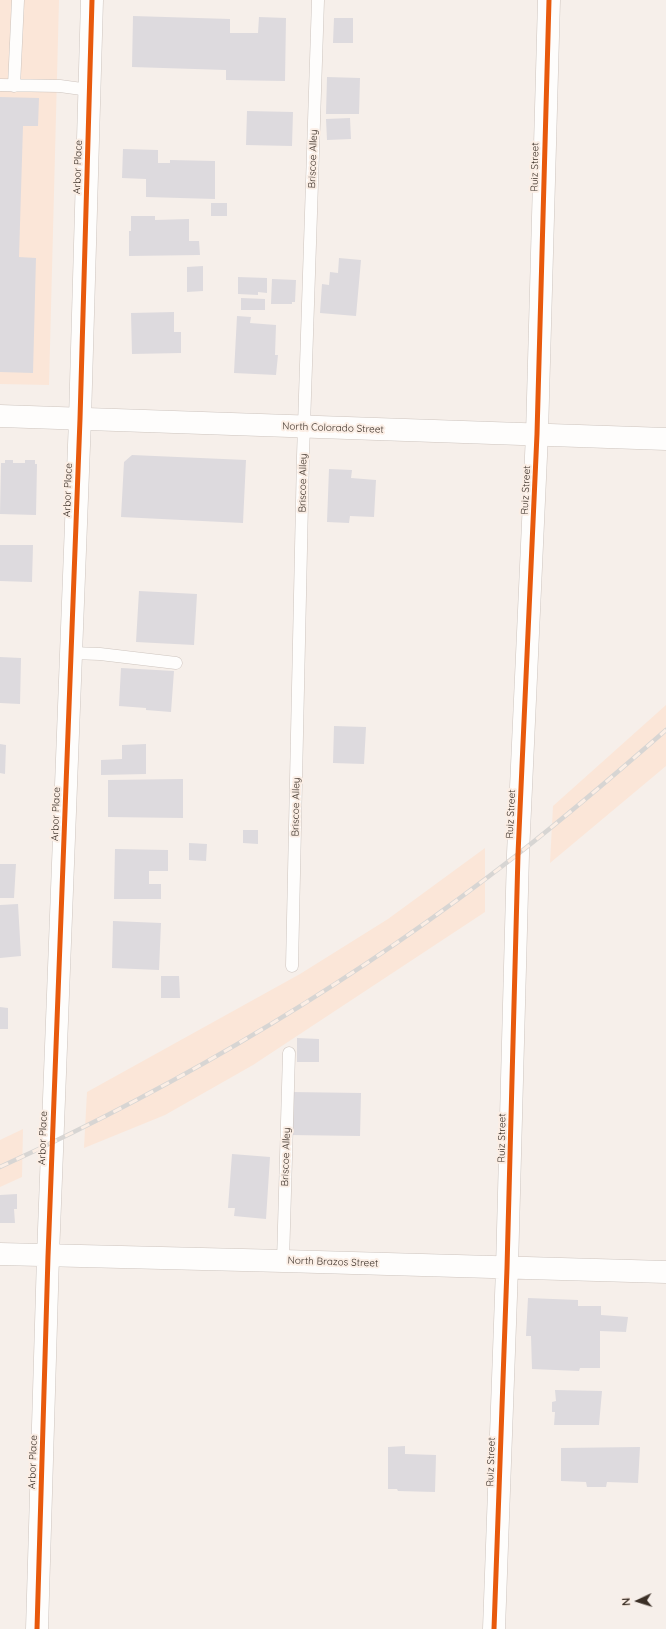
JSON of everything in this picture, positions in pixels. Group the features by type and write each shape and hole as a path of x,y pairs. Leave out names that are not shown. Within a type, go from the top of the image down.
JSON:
{"street":[{"name":"Arbor Place","path":"37,1629 48,1256 80,419 92,0"},
{"name":"Ruiz Street","path":"494,1629 507,1268 518,854 537,434 549,0"},
{"name":"North Colorado Street","path":"0,416 666,439"},
{"name":"North Brazos Street","path":"0,1254 666,1272"}],"lane":[{"path":"14,86 18,0"},
{"name":"Briscoe Alley","path":"292,966 304,427 318,0"},
{"path":"0,85 60,86 89,90"},
{"path":"72,653 100,654 176,663"},
{"name":"Briscoe Alley","path":"283,1261 289,1053"}],"shaded area":[{"path":"0,0 59,0 49,385 0,384"},
{"path":"666,705 666,766 550,863 553,806"},
{"path":"485,848 485,912 253,1065 165,1115 84,1148 87,1092 300,974 388,919"},
{"path":"23,1129 22,1177 0,1187 0,1140"}],"building":[{"path":"133,16 230,19 230,33 258,33 259,17 286,18 285,81 226,80 226,70 132,67"},
{"path":"334,18 353,18 353,43 333,43"},
{"path":"327,77 360,78 359,114 326,114"},
{"path":"0,97 39,98 38,126 23,126 19,257 36,258 33,373 0,372"},
{"path":"247,111 293,112 292,146 246,145"},
{"path":"350,118 351,139 327,140 326,119"},
{"path":"123,149 158,150 158,163 170,163 170,160 215,161 215,199 146,197 146,179 122,178"},
{"path":"211,203 227,203 227,216 211,216"},
{"path":"131,216 155,216 155,220 189,219 189,241 199,241 200,255 129,256 129,231 131,231"},
{"path":"339,258 361,260 356,316 320,313 322,284 329,285 330,272 338,273"},
{"path":"203,266 203,291 187,292 187,267"},
{"path":"238,277 267,278 267,293 258,292 258,295 238,294"},
{"path":"272,279 296,280 295,302 292,302 292,304 271,304"},
{"path":"241,298 265,299 265,310 241,310"},
{"path":"174,312 174,332 181,332 181,353 132,354 131,313"},
{"path":"237,316 251,317 250,323 276,325 275,355 278,355 276,375 234,373"},
{"path":"132,455 246,460 243,523 121,517 124,462"},
{"path":"5,460 13,460 13,463 25,463 25,460 35,460 35,464 37,464 36,515 0,514 1,463 5,463"},
{"path":"329,469 352,470 351,478 376,480 374,517 350,516 349,523 327,522"},
{"path":"0,545 33,545 32,582 0,581"},
{"path":"139,591 197,594 194,645 136,642"},
{"path":"0,657 21,658 20,704 0,703"},
{"path":"121,668 174,671 171,712 119,706"},
{"path":"334,726 366,727 364,764 333,763"},
{"path":"0,744 6,745 5,774 0,773"},
{"path":"146,744 146,774 101,775 101,760 122,759 122,745"},
{"path":"183,779 183,818 108,817 108,780"},
{"path":"243,830 258,830 258,844 243,843"},
{"path":"189,843 207,844 206,861 189,860"},
{"path":"115,849 168,850 168,871 149,871 149,884 161,884 161,899 114,899"},
{"path":"0,864 16,864 14,898 0,898"},
{"path":"18,904 21,956 0,958 0,905"},
{"path":"113,921 161,923 159,970 112,968"},
{"path":"161,976 179,976 180,998 161,998"},
{"path":"0,1007 8,1008 8,1029 0,1029"},
{"path":"297,1038 319,1039 319,1062 297,1062"},
{"path":"291,1092 361,1093 360,1136 290,1135"},
{"path":"232,1154 270,1157 266,1219 234,1216 235,1208 228,1208"},
{"path":"17,1194 17,1209 14,1209 15,1223 0,1223 0,1195"},
{"path":"528,1298 578,1300 578,1306 601,1306 601,1315 628,1317 626,1332 600,1331 600,1368 580,1368 579,1371 532,1369 531,1336 526,1336"},
{"path":"555,1390 602,1391 599,1425 554,1425 555,1412 552,1412 552,1402 556,1401"},
{"path":"405,1446 405,1454 436,1455 435,1492 398,1491 397,1489 388,1489 388,1447"},
{"path":"640,1447 638,1483 607,1482 606,1487 587,1487 586,1482 561,1481 561,1448"}],"railway":[{"path":"0,1167 69,1135 203,1064 268,1026 333,985 458,900 556,824 666,730"}],"cycle path":[{"path":"37,1629 48,1256 80,419 92,0"},
{"path":"494,1629 507,1268 518,854 537,434 549,0"}]}
